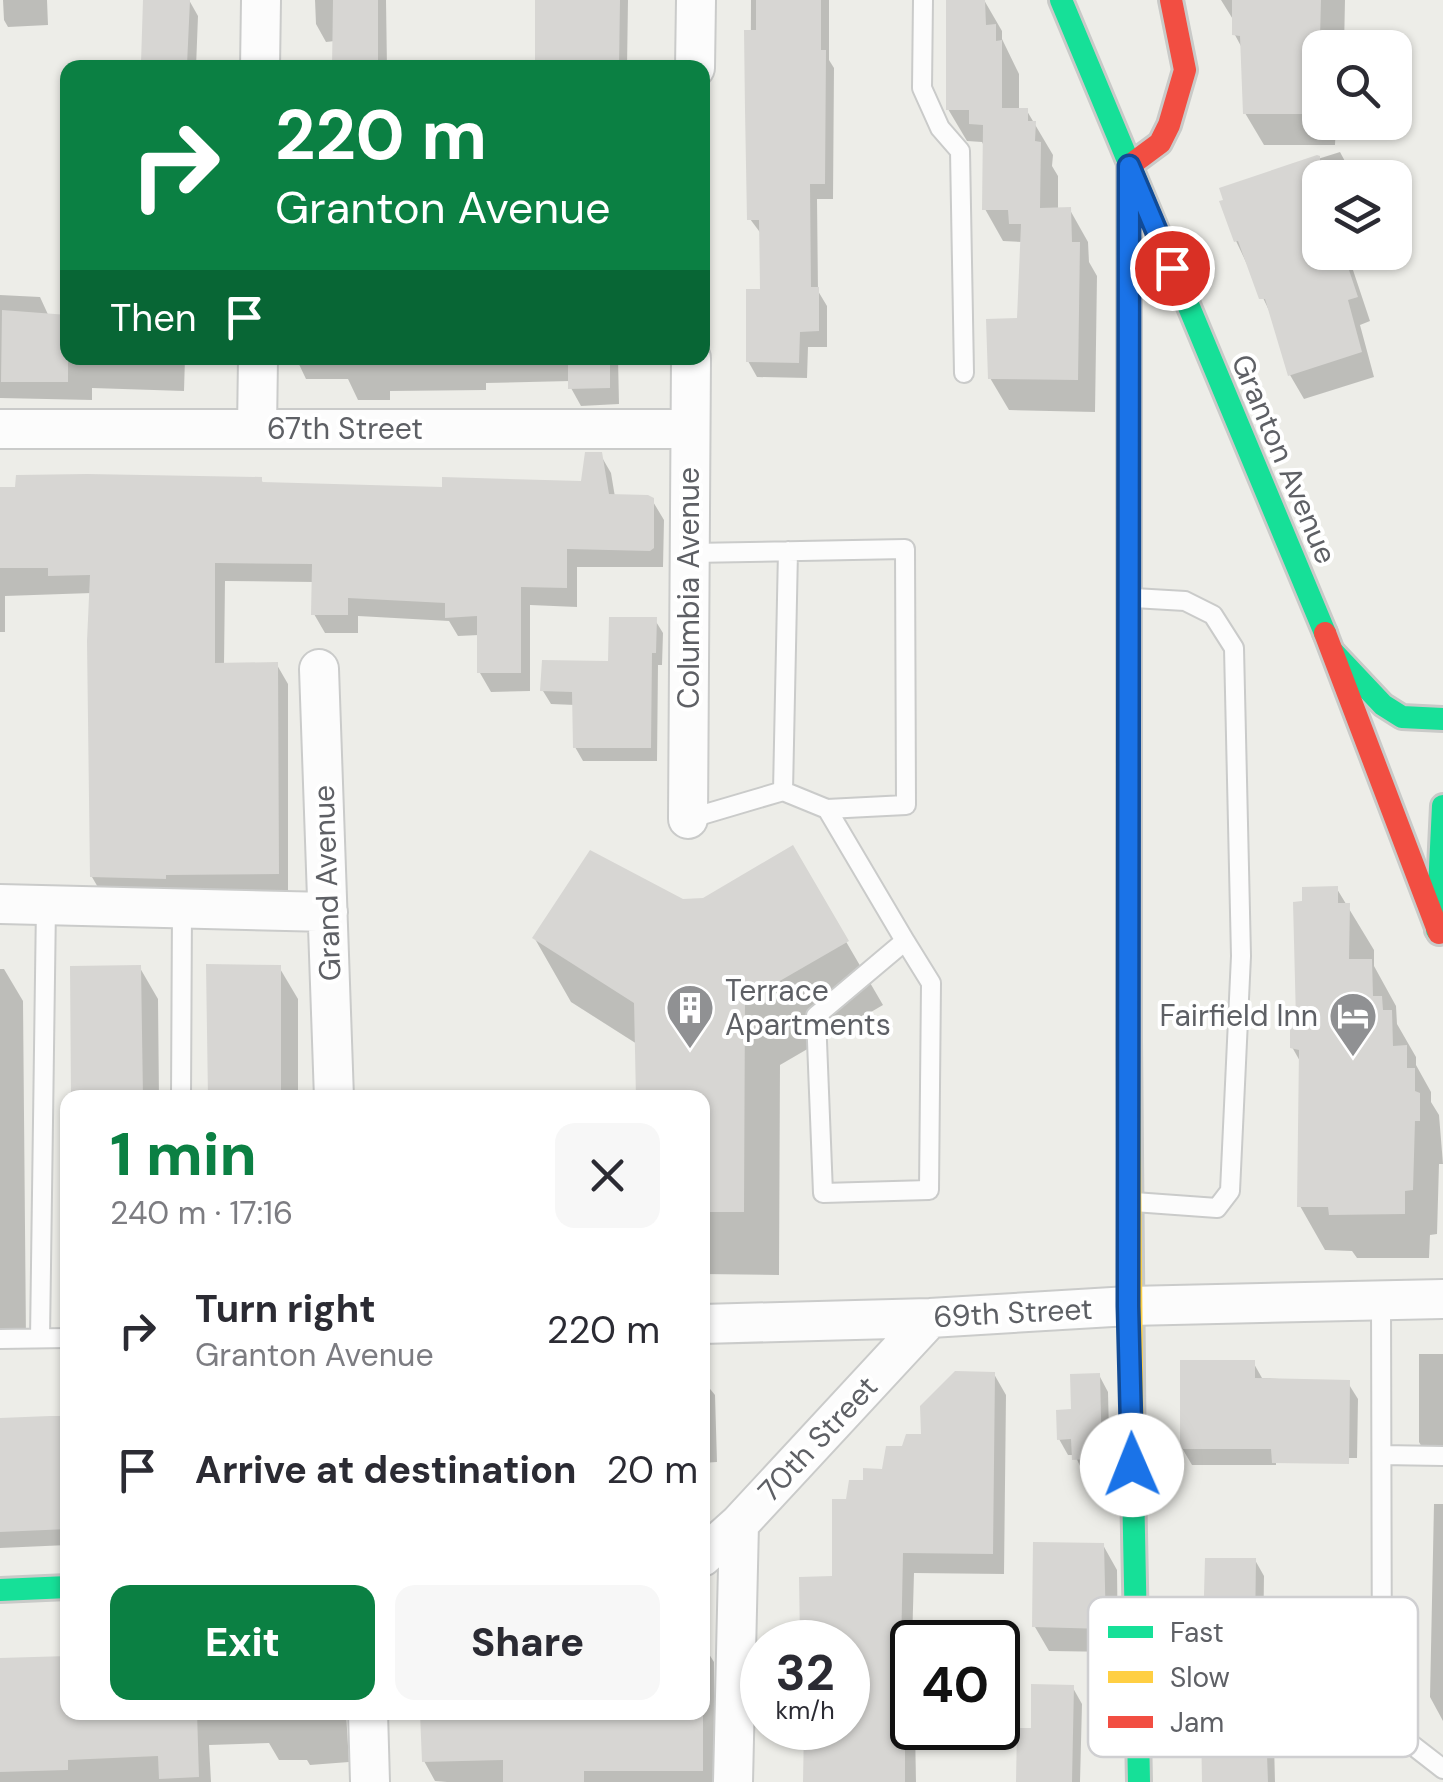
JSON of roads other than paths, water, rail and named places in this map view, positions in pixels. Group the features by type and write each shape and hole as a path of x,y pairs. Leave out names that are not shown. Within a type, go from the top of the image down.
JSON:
{"street":[{"path":"260,60 261,0"},
{"path":"695,60 696,0"},
{"name":"Granton Avenue","path":"1062,0 1333,652 1440,937"},
{"path":"1135,1597 1128,1306 1129,166 1160,143 1185,70 1171,0"},
{"path":"257,429 258,365"},
{"name":"Columbia Avenue","path":"688,819 691,365"},
{"name":"67th Street","path":"0,429 690,428"},
{"path":"1333,652 1383,705 1402,717 1443,719"},
{"name":"Grand Avenue","path":"320,670 334,1090"},
{"path":"1440,937 1443,806"},
{"path":"0,904 328,912"},
{"name":"69th Street","path":"710,1324 930,1318 1128,1306 1443,1299"},
{"name":"70th Street","path":"710,1550 930,1318"},
{"path":"733,1782 738,1524"},
{"path":"0,1590 60,1587"},
{"path":"368,1720 370,1782"},
{"path":"1138,1757 1139,1782"}],"lane":[{"path":"923,0 922,88 940,128 960,151 964,373"},
{"path":"688,819 783,791 827,808 906,805 905,549 691,553"},
{"path":"783,791 788,552"},
{"path":"1129,597 1185,601 1214,615 1234,648 1241,956 1230,1190 1217,1208 1129,1201"},
{"path":"827,808 932,983 929,1190 823,1194 816,1016 905,942"},
{"path":"40,1338 46,905"},
{"path":"182,908 182,1090"},
{"path":"1381,1300 1382,1597"},
{"path":"0,1339 60,1338"},
{"path":"1382,1455 1443,1456"},
{"path":"1418,1749 1443,1768"}],"place":[{"name":"Terrace Apartments","path":"690,1050"},
{"name":"Fairfield Inn","path":"1353,1058"}]}
